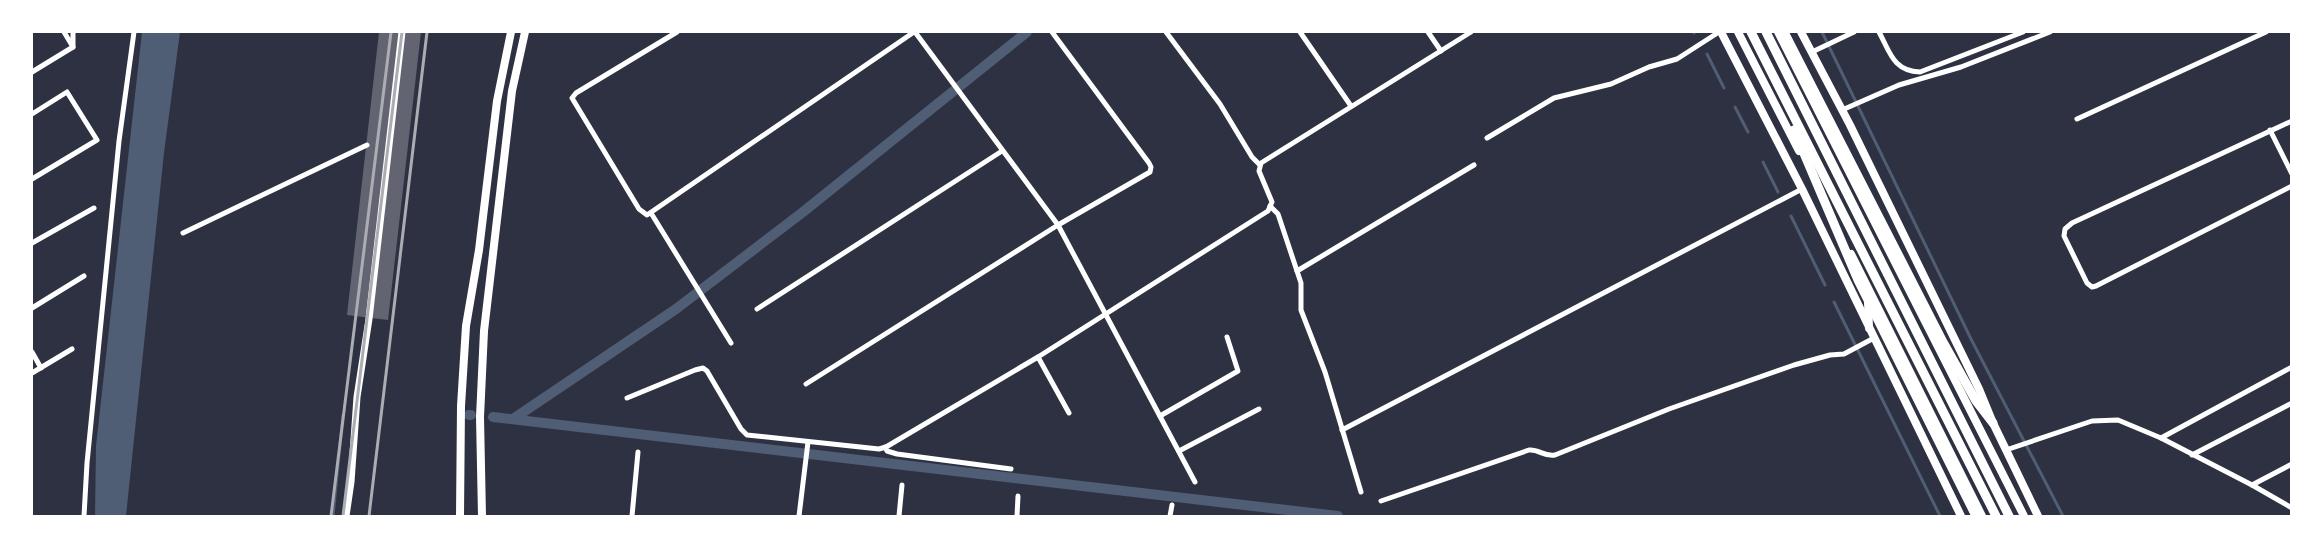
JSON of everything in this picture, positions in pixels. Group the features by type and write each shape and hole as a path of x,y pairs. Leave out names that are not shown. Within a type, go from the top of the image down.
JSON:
{"highway":[{"path":"1738,32 1982,516"},
{"path":"1751,32 1996,516"},
{"path":"1766,32 2009,516"},
{"path":"1778,32 2024,516"},
{"path":"1784,32 1967,385 1993,423"},
{"path":"1783,97 1811,173 1858,280 1976,516"},
{"path":"1868,286 1869,328"}],"main road":[{"path":"460,516 461,406 466,326 479,250 497,100 511,32"},
{"path":"482,516 480,417 484,331 512,91 525,32"},
{"path":"1720,32 1802,189 1961,516"},
{"path":"1801,32 1842,110 1979,389 2038,516"}],"street":[{"path":"64,32 73,47"},
{"path":"73,32 73,47"},
{"path":"84,516 87,463 119,141 134,32"},
{"path":"346,516 351,482 357,397 369,319 402,32"},
{"path":"677,32 576,93 572,98 639,209 647,215 651,213 914,32 1058,225 1195,482"},
{"path":"806,384 931,303 1058,225 1148,175 1151,167 1052,32"},
{"path":"1166,32 1220,104 1252,157 1260,165"},
{"path":"1300,32 1351,106"},
{"path":"1428,32 1441,51"},
{"path":"627,398 695,369 703,368 747,435 879,449 885,447 1038,357 1260,216 1272,202 1259,171 1260,165 1471,32"},
{"path":"1487,138 1554,98 1611,84 1649,67 1677,59 1720,32"},
{"path":"1812,52 1854,32"},
{"path":"1879,32 1894,62 1905,70 1920,72 2023,32"},
{"path":"1842,110 1899,85 1961,68 2050,32"},
{"path":"2077,119 2261,32"},
{"path":"32,72 73,47"},
{"path":"32,114 67,93 97,140 32,179"},
{"path":"2292,121 2072,223 2065,229 2064,236 2087,283 2092,287 2292,186"},
{"path":"2270,130 2292,174"},
{"path":"183,233 367,145"},
{"path":"758,309 1002,152"},
{"path":"1297,271 1474,165"},
{"path":"1342,430 1802,189"},
{"path":"1270,206 1278,214 1301,283 1301,310 1325,372 1361,492"},
{"path":"32,243 94,208"},
{"path":"651,213 731,343"},
{"path":"32,308 84,276"},
{"path":"1160,416 1238,371 1227,337"},
{"path":"1381,501 1528,450 1535,449 1545,456 1555,454 1670,409 1794,365 1830,355 1844,354 1874,338"},
{"path":"32,374 72,349"},
{"path":"32,351 41,368"},
{"path":"1038,357 1069,413"},
{"path":"2161,438 2292,367"},
{"path":"2192,454 2292,403"},
{"path":"1179,451 1258,409"},
{"path":"2006,450 2076,426 2118,420 2161,438 2252,484 2292,508"},
{"path":"799,516 808,442"},
{"path":"885,447 887,451 897,454 1011,469"},
{"path":"632,516 638,452"},
{"path":"2252,484 2292,464"},
{"path":"900,516 902,484"},
{"path":"1017,516 1018,496"},
{"path":"1170,516 1172,505"}],"water":[{"path":"142,32 180,32 164,153 126,516 95,516 96,446"}],"building":[{"path":"379,32 421,32 388,320 347,315"}],"waterway":[{"path":"513,419 676,309 803,212 1027,32"},
{"path":"1822,32 1971,339 2063,516"},
{"path":"1707,54 1724,88"},
{"path":"1735,107 1748,132"},
{"path":"1763,162 1778,192"},
{"path":"1791,216 1825,285"},
{"path":"1834,302 1940,516"},
{"path":"333,516 343,415"},
{"path":"493,417 1338,516"}],"railway":[{"path":"331,516 391,32"},
{"path":"343,516 402,32"},
{"path":"369,516 427,32"}]}
